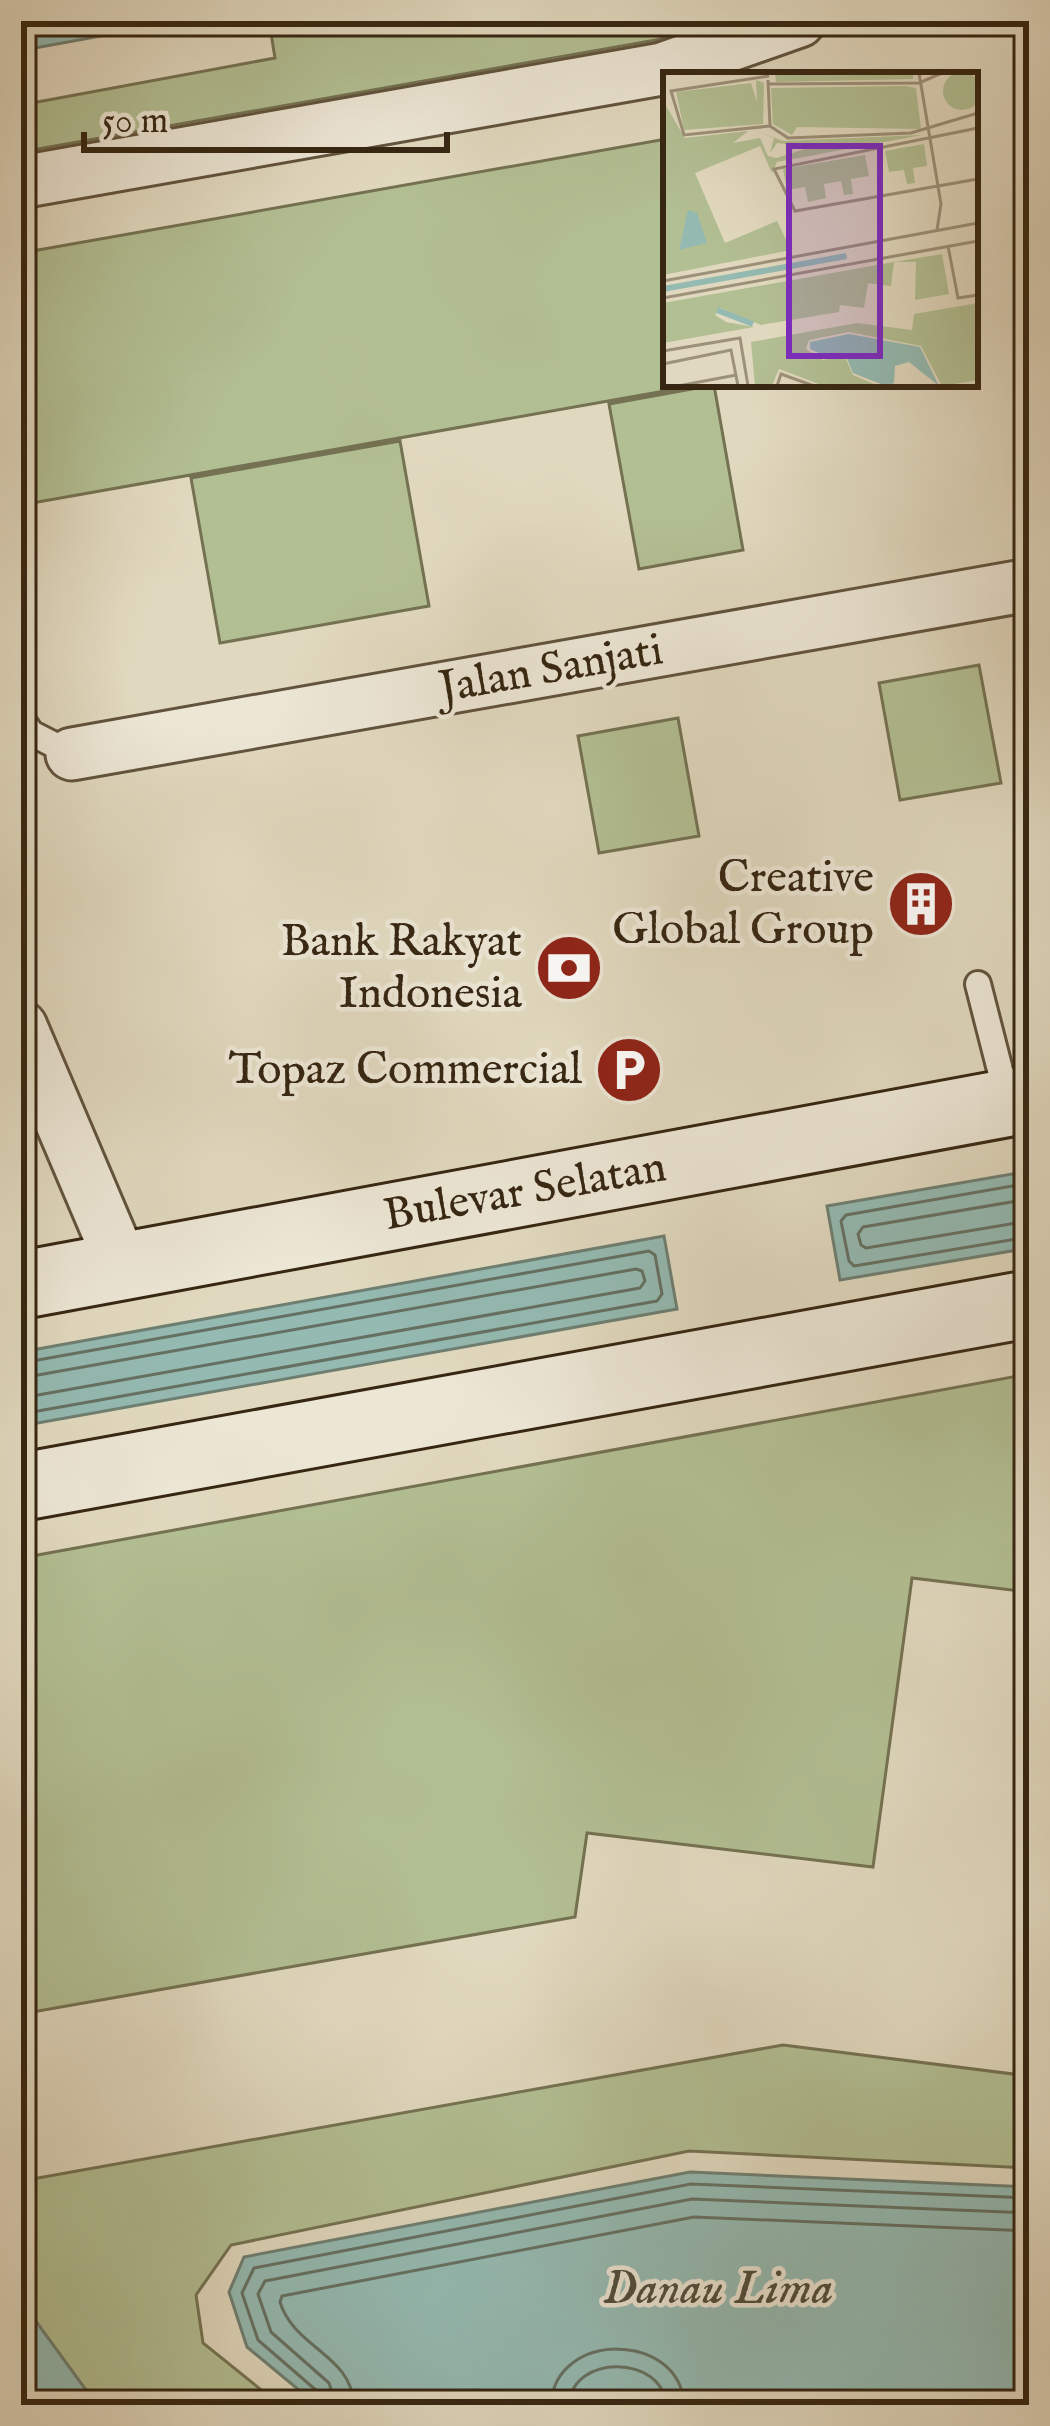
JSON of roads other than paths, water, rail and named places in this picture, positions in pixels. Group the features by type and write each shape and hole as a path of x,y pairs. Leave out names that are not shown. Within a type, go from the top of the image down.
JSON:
{"main road":[{"name":"Bulevar Selatan","path":"21,1285 1016,1102"},
{"path":"21,1487 1029,1304"}],"street":[{"path":"21,182 662,69 799,21"},
{"name":"Jalan Sanjati","path":"72,754 1029,585"},
{"path":"21,1027 123,1267"}],"lane":[{"path":"21,718 31,733 72,754"},
{"path":"978,984 1000,1070 1016,1102"}],"water":[{"path":"21,21 183,21 24,50"},
{"path":"1029,1171 1029,1248 840,1280 827,1206"},
{"path":"664,1236 677,1309 21,1426 21,1352"},
{"name":"Danau Lima","path":"690,2172 1029,2187 1029,2405 653,2405 612,2393 584,2405 317,2405 247,2347 229,2292 244,2257"},
{"path":"21,2306 27,2309 97,2405 21,2405"}],"place":[{"name":"Creative Global Group","path":"921,904"},
{"name":"Bank Rakyat Indonesia","path":"569,968"},
{"name":"Topaz Commercial","path":"629,1070"}]}
